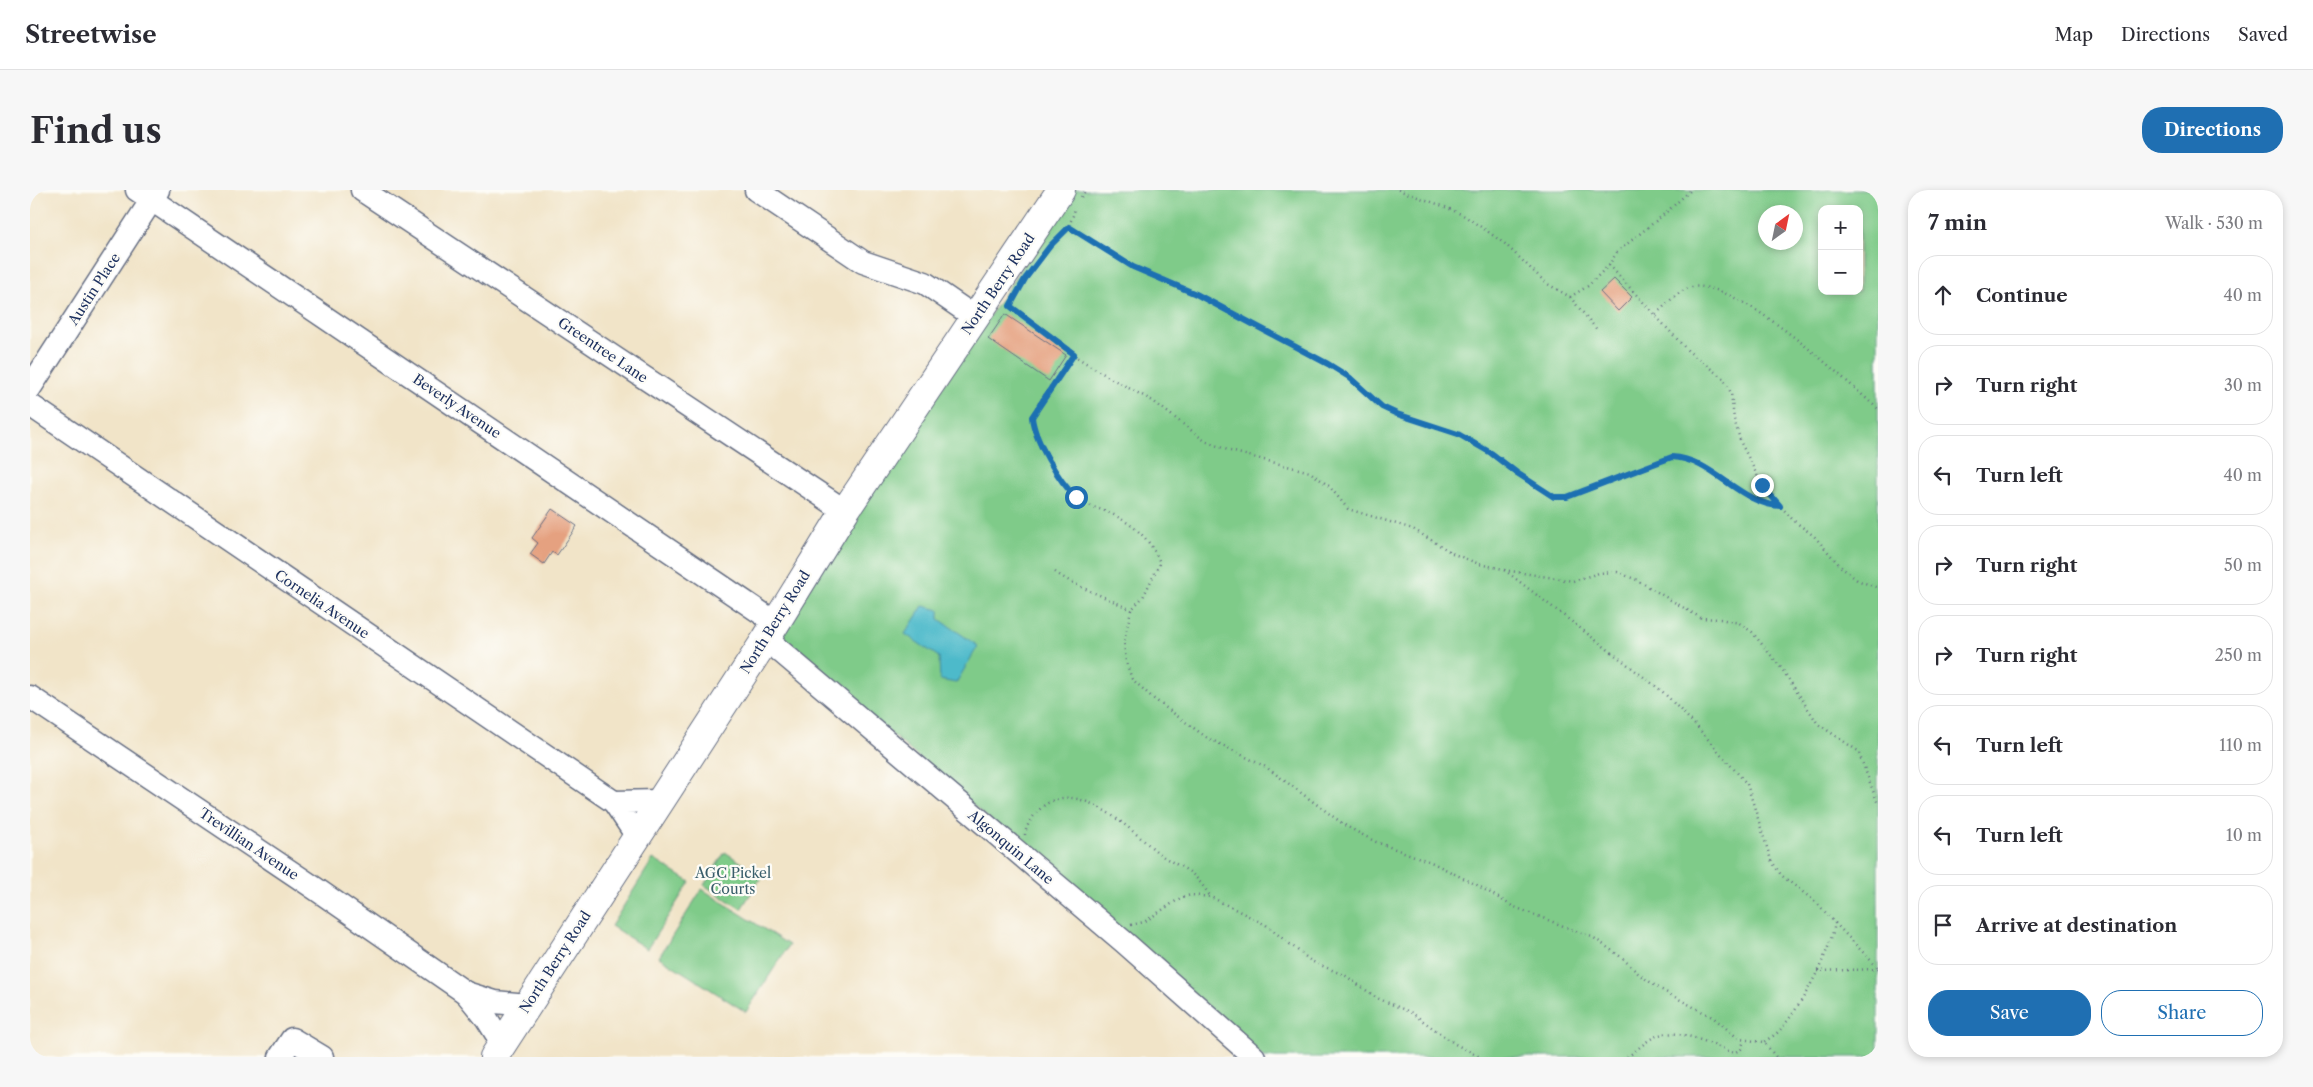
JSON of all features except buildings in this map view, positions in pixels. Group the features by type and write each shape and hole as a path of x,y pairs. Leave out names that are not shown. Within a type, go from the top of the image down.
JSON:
{"main road":[{"name":"North Berry Road","path":"498,1050 636,835 771,631 845,511 1061,190"}],"street":[{"name":"Greentree Lane","path":"362,190 845,511"},
{"path":"756,190 863,262 925,283 976,318"},
{"name":"Austin Place","path":"30,388 149,193"},
{"name":"Beverly Avenue","path":"149,193 771,631"},
{"name":"Cornelia Avenue","path":"30,405 614,802 636,835"},
{"name":"Algonquin Lane","path":"771,631 1254,1057"},
{"name":"Trevillian Avenue","path":"30,697 316,889 466,993 487,1019 498,1050"},
{"path":"614,802 659,801"},
{"name":"Trevillian Avenue","path":"466,993 495,1002 527,1006"},
{"path":"280,1057 292,1038 322,1057"}],"path":[{"path":"1045,253 1069,227 1076,206 1086,190"},
{"path":"1398,190 1463,215 1505,244 1546,283 1570,297 1598,331"},
{"path":"1570,297 1581,291 1609,265 1617,252 1627,242 1651,226 1691,190"},
{"path":"1069,227 1133,267 1196,294 1328,364 1349,377 1382,407 1397,414 1458,434 1483,448 1554,497 1567,497 1672,457 1699,466 1760,503 1780,506"},
{"path":"1609,265 1688,351 1719,373 1728,385 1734,419 1741,443 1762,485 1793,520 1814,536 1842,568 1857,580 1878,588"},
{"path":"1656,314 1680,292 1693,287 1703,287 1728,294 1751,306 1786,332 1878,409"},
{"path":"1010,304 1011,308 1074,354 1112,379 1153,401 1205,441 1230,451 1310,472 1329,486 1348,509 1413,529 1454,554 1502,569 1573,581 1599,573 1617,572 1637,580 1701,618 1739,623 1752,632 1782,669 1818,724 1858,751 1878,804"},
{"path":"1074,354 1039,404 1032,417 1033,422 1042,446 1068,490 1085,504 1111,514 1135,529 1148,539 1155,550 1160,563 1143,597 1131,610 1124,642 1126,662 1132,679 1154,700 1206,737 1266,768 1346,826 1376,842 1403,850 1431,862 1477,885 1512,906 1594,938 1654,984 1714,1018 1744,1041 1764,1042 1780,1031 1817,971 1833,934 1835,923"},
{"path":"1502,569 1662,691 1698,728 1747,784 1772,860 1781,875 1818,904 1878,968"},
{"path":"1055,572 1082,589 1110,599 1131,610"},
{"path":"1026,841 1025,836 1028,825 1042,807 1050,802 1059,800 1083,800 1104,811 1162,855 1192,874 1211,896 1266,925 1311,960 1346,976 1377,998 1412,1013 1455,1044 1480,1057"},
{"path":"1124,924 1133,925 1144,922 1174,900 1182,897 1191,895 1211,896"},
{"path":"1817,971 1878,968"},
{"path":"1627,1057 1653,1038 1666,1033 1686,1036 1734,1053 1741,1049 1744,1041"},
{"path":"1764,1042 1776,1057"}],"green space":[{"path":"1073,190 1878,190 1878,1057 1263,1057 782,639 782,629"},
{"name":"AGC Pickel Courts","path":"725,852 762,876 741,909 704,885"},
{"path":"653,859 690,882 647,949 611,926"},
{"path":"702,889 789,945 746,1012 659,957"}],"water":[{"path":"923,606 939,610 939,619 978,646 956,683 940,680 939,657 905,634"}],"route":[{"path":"1076,497 1068,490 1042,446 1032,417 1074,354 1010,306 1025,279 1050,246 1069,227 1133,267 1196,294 1328,364 1349,377 1382,407 1397,414 1458,434 1491,453 1517,473 1554,497 1567,497 1665,458 1672,457 1699,466 1760,503 1780,506 1762,485"}]}
